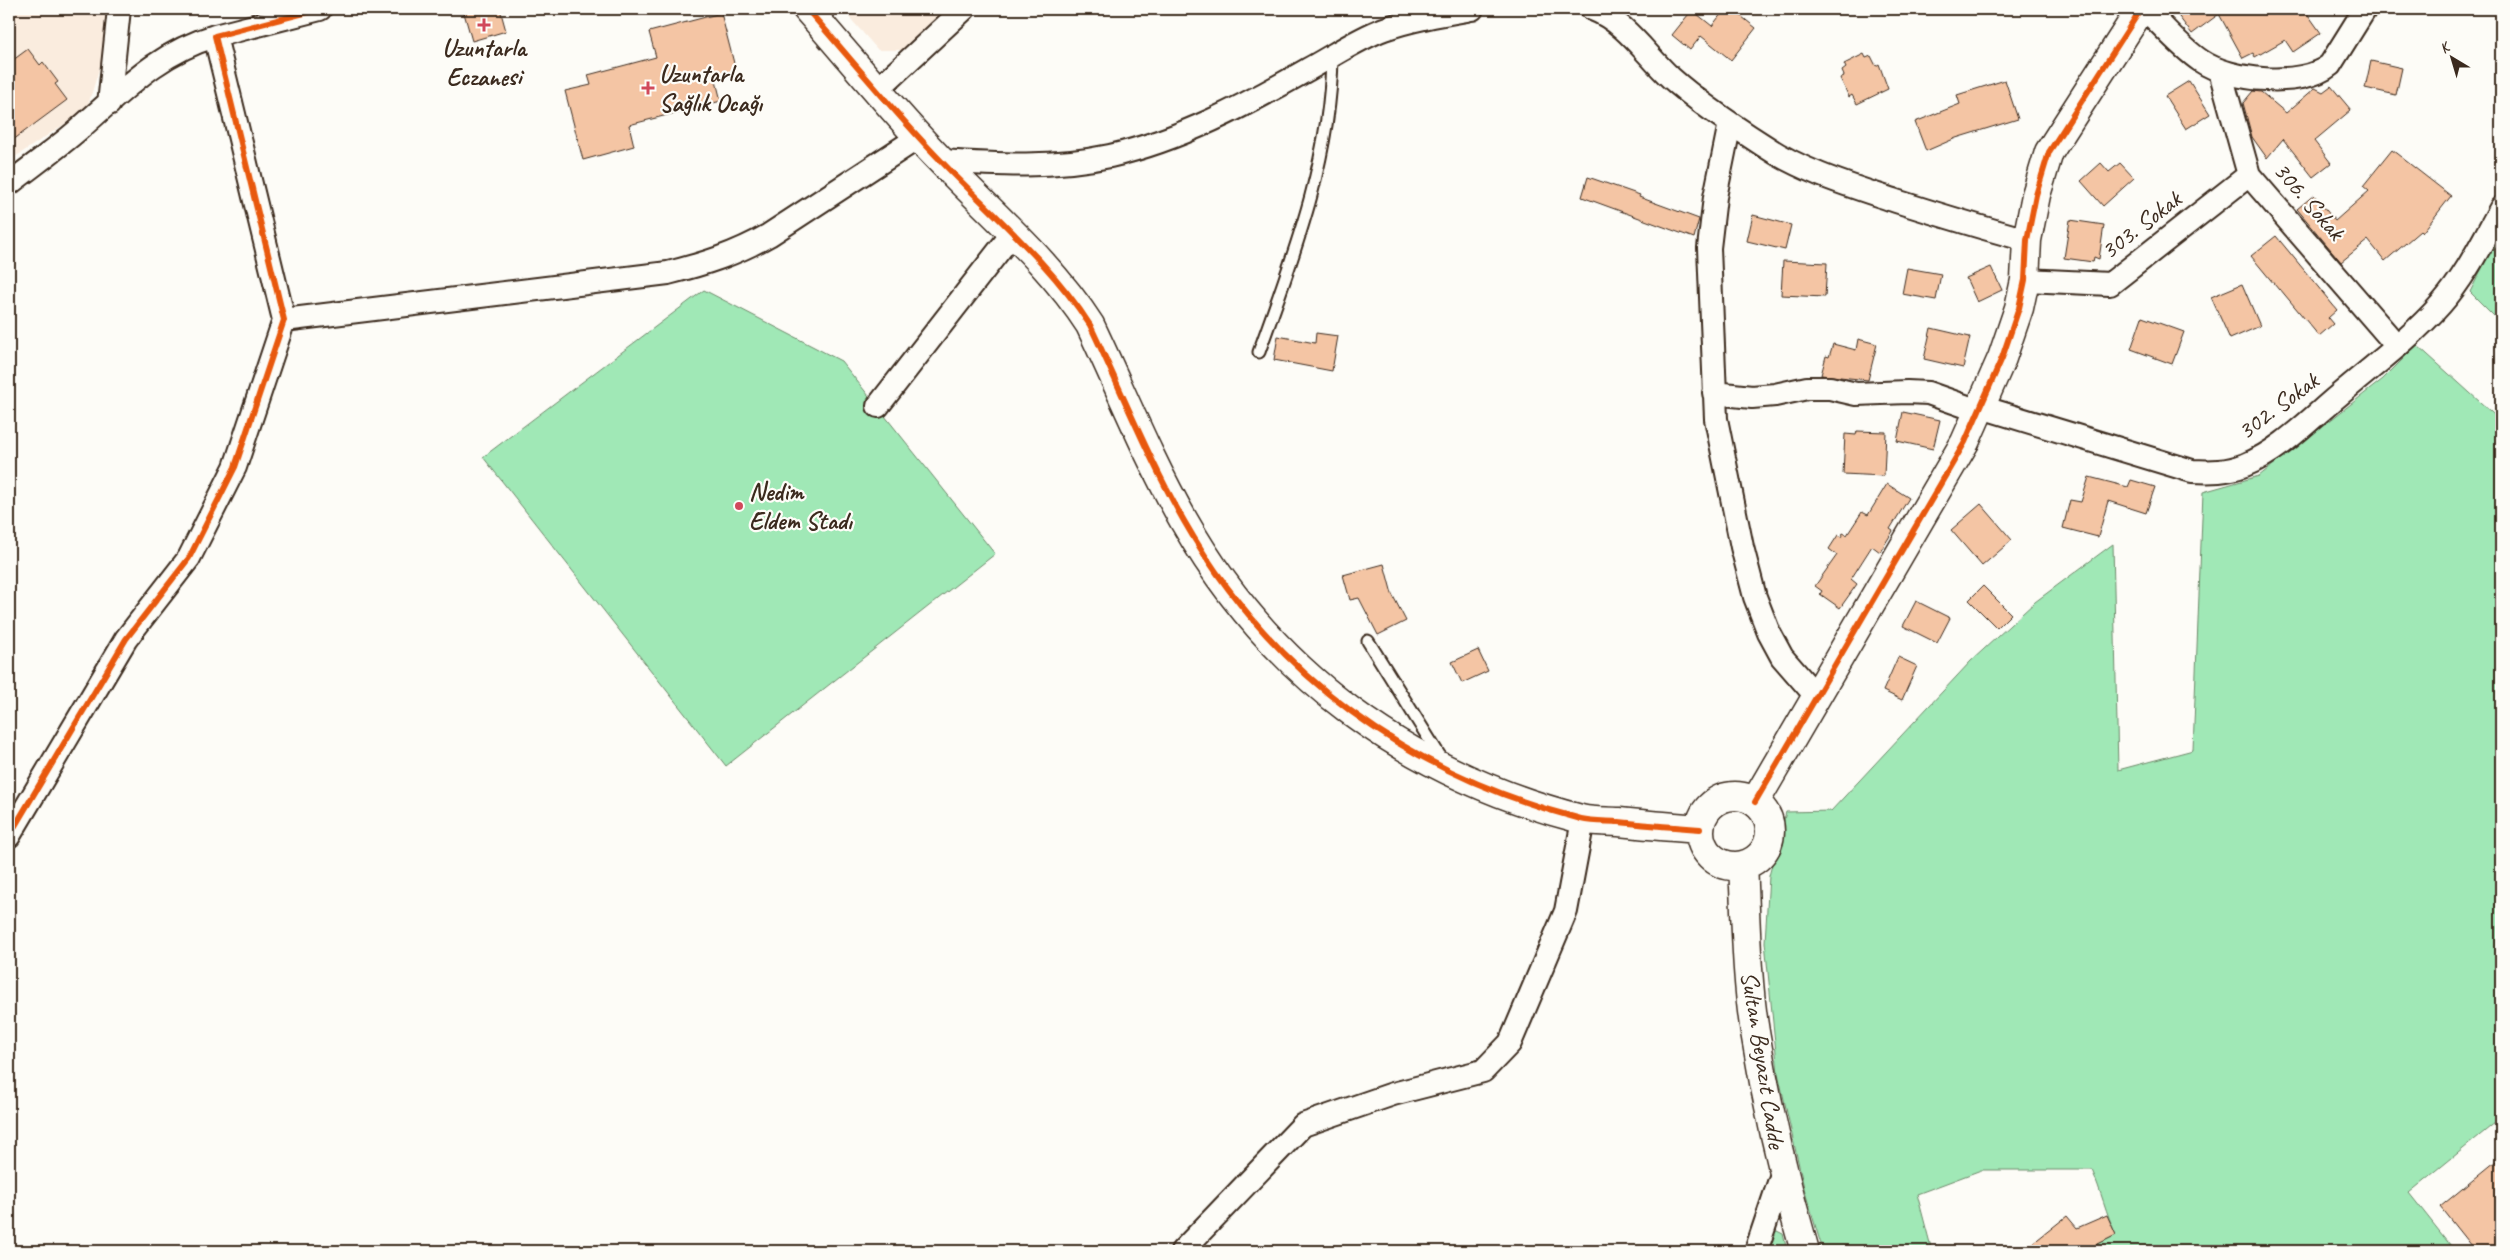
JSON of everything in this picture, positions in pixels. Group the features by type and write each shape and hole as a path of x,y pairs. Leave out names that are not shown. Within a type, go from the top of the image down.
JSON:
{"street":[{"path":"109,104 119,9"},
{"path":"9,184 60,146 168,55 190,44 216,36 261,16 320,9"},
{"path":"807,9 941,161 1061,285 1090,325 1160,476 1185,522 1222,579 1258,628 1292,664 1325,692 1391,738 1449,770 1502,792 1583,820 1700,829"},
{"path":"878,89 964,9"},
{"path":"941,161 1012,166 1069,163 1111,155 1189,129 1229,111 1384,29 1472,9"},
{"path":"1592,9 1615,22 1671,78 1765,147 1803,167 1846,185 1957,222 2027,240"},
{"path":"1755,802 1965,442 2011,334 2025,280 2027,240 2036,195 2049,152 2143,9 2191,53 2220,71 2243,76 2286,80 2322,72 2334,58 2365,9"},
{"path":"9,836 126,640 190,558 235,467 284,320 216,36"},
{"name":"306. Sokak","path":"2220,71 2249,175 2397,346"},
{"path":"1730,122 1709,248 1716,419 1742,547 1755,597 1769,633 1782,657 1816,696"},
{"path":"284,320 668,273 712,262 745,249 769,236 919,137"},
{"name":"303. Sokak","path":"2025,280 2110,284 2249,175"},
{"name":"302. Sokak","path":"1714,393 1752,397 1775,395 1807,388 1822,388 1856,394 1907,392 1928,394 2192,471 2214,473 2245,465 2278,445 2397,346 2440,304 2451,290 2501,208"},
{"path":"878,406 1012,234"},
{"path":"1730,796 1742,797 1755,802 1768,819 1770,831 1768,842 1758,856 1743,865 1727,865 1712,858 1705,850 1700,829 1702,817 1709,807 1719,800 1730,796"},
{"path":"1182,1251 1303,1125 1393,1094 1483,1071 1510,1043 1566,911 1583,820"},
{"name":"Sultan Beyazıt Cadde","path":"1743,865 1748,965 1754,1031 1782,1174 1805,1251"},
{"path":"1756,1251 1782,1174"}],"lane":[{"path":"1260,352 1312,193 1332,88 1332,56"},
{"path":"1368,641 1449,770"}],"shaded area":[{"path":"9,9 110,9 106,46 87,109 9,161"},
{"path":"842,9 948,9 903,50 878,50"}],"green space":[{"path":"2501,230 2501,323 2470,292"},
{"name":"Nedim Eldem Stadı","path":"704,290 841,361 995,554 726,766 483,457"},
{"path":"2417,345 2501,421 2501,1118 2409,1193 2455,1251 2084,1251 2116,1235 2092,1170 1981,1170 1917,1194 1932,1251 1823,1251 1805,1192 1778,1073 1765,942 1769,876 1786,812 1831,811 1971,661 2035,602 2113,544 2118,770 2193,750 2203,492 2259,476 2383,379"},
{"path":"1777,1231 1783,1234 1787,1251 1764,1251 1770,1234"}],"building":[{"path":"477,9 500,9 506,31 472,41 464,13"},
{"path":"1725,9 1732,9 1756,28 1731,60 1701,36 1690,50 1672,35 1692,10 1712,26"},
{"path":"2173,9 2304,9 2321,33 2293,52 2285,40 2255,57 2253,53 2243,58 2219,14 2192,34"},
{"name":"Uzuntarla Sağlık Ocağı","path":"721,13 736,71 715,77 721,101 629,125 634,146 583,160 565,91 591,85 588,75 656,57 649,32"},
{"path":"28,49 40,65 43,62 58,82 55,84 67,100 9,143 9,63"},
{"path":"1864,54 1866,58 1871,56 1876,66 1879,64 1888,89 1857,104 1852,95 1849,97 1840,78 1844,76 1842,71 1846,68 1844,64"},
{"path":"2371,61 2402,68 2396,95 2365,88"},
{"path":"2005,80 2018,119 1956,138 1926,151 1915,122 1960,104 1957,95"},
{"path":"2189,81 2210,114 2186,129 2165,96"},
{"path":"2331,86 2351,110 2314,141 2331,163 2313,177 2283,139 2267,158 2252,137 2243,103 2253,91 2261,92 2286,113 2315,88 2323,92"},
{"path":"2392,150 2451,196 2422,233 2420,231 2385,261 2368,240 2341,262 2297,209 2314,195 2335,221 2369,191 2363,186"},
{"path":"2101,163 2109,172 2120,163 2134,178 2103,206 2081,181"},
{"path":"1588,177 1640,195 1639,197 1699,219 1694,238 1582,197"},
{"path":"1753,215 1791,225 1785,250 1747,241"},
{"path":"2070,220 2104,225 2099,259 2094,257 2093,262 2064,258"},
{"path":"2276,236 2337,310 2328,318 2333,324 2319,336 2251,256"},
{"path":"1783,261 1827,263 1825,297 1781,295"},
{"path":"1991,267 2002,290 1977,302 1966,278"},
{"path":"1907,268 1941,274 1936,300 1902,294"},
{"path":"2242,284 2260,326 2230,339 2211,297"},
{"path":"2142,317 2184,332 2172,364 2131,349"},
{"path":"1931,328 1970,337 1963,368 1924,359"},
{"path":"1316,333 1338,336 1332,371 1274,360 1278,336 1315,343"},
{"path":"1858,339 1877,344 1868,380 1821,375 1826,356 1829,357 1833,344 1856,350"},
{"path":"1903,412 1940,420 1933,449 1897,441"},
{"path":"1857,431 1886,432 1884,476 1843,474 1845,434 1856,435"},
{"path":"2089,477 2128,487 2131,480 2155,487 2146,513 2108,501 2098,537 2063,528 2070,500 2081,502"},
{"path":"1887,484 1909,498 1890,529 1893,531 1880,552 1872,546 1851,579 1857,584 1840,608 1820,594 1822,591 1815,586 1837,555 1829,549 1838,535 1841,537 1843,533 1847,535 1862,512 1868,515"},
{"path":"1981,504 2012,540 1982,566 1951,530"},
{"path":"1384,564 1392,594 1406,621 1378,635 1359,598 1350,600 1343,575"},
{"path":"1983,586 2011,614 1997,628 1969,600"},
{"path":"1916,601 1950,618 1937,643 1903,626"},
{"path":"1478,650 1488,671 1462,683 1452,662"},
{"path":"1898,657 1917,666 1902,700 1883,691"},
{"path":"2501,1157 2501,1251 2475,1251 2440,1207"},
{"path":"2107,1215 2116,1235 2084,1251 2023,1251 2067,1216 2077,1228"}],"cycle path":[{"path":"9,836 126,639 189,558 235,467 284,320 215,36 320,9"},
{"path":"807,9 908,125 1040,261 1075,303 1090,325 1147,448 1184,521 1219,576 1259,627 1303,672 1351,711 1403,746 1459,775 1518,800 1586,820 1700,829"},
{"path":"1755,802 1965,442 2002,358 2019,308 2025,280 2027,240 2036,195 2049,152 2141,9"}],"place":[{"name":"Uzuntarla Eczanesi","path":"484,25"},
{"name":"Uzuntarla Sağlık Ocağı","path":"648,88"},
{"name":"Nedim Eldem Stadı","path":"739,506"}]}
